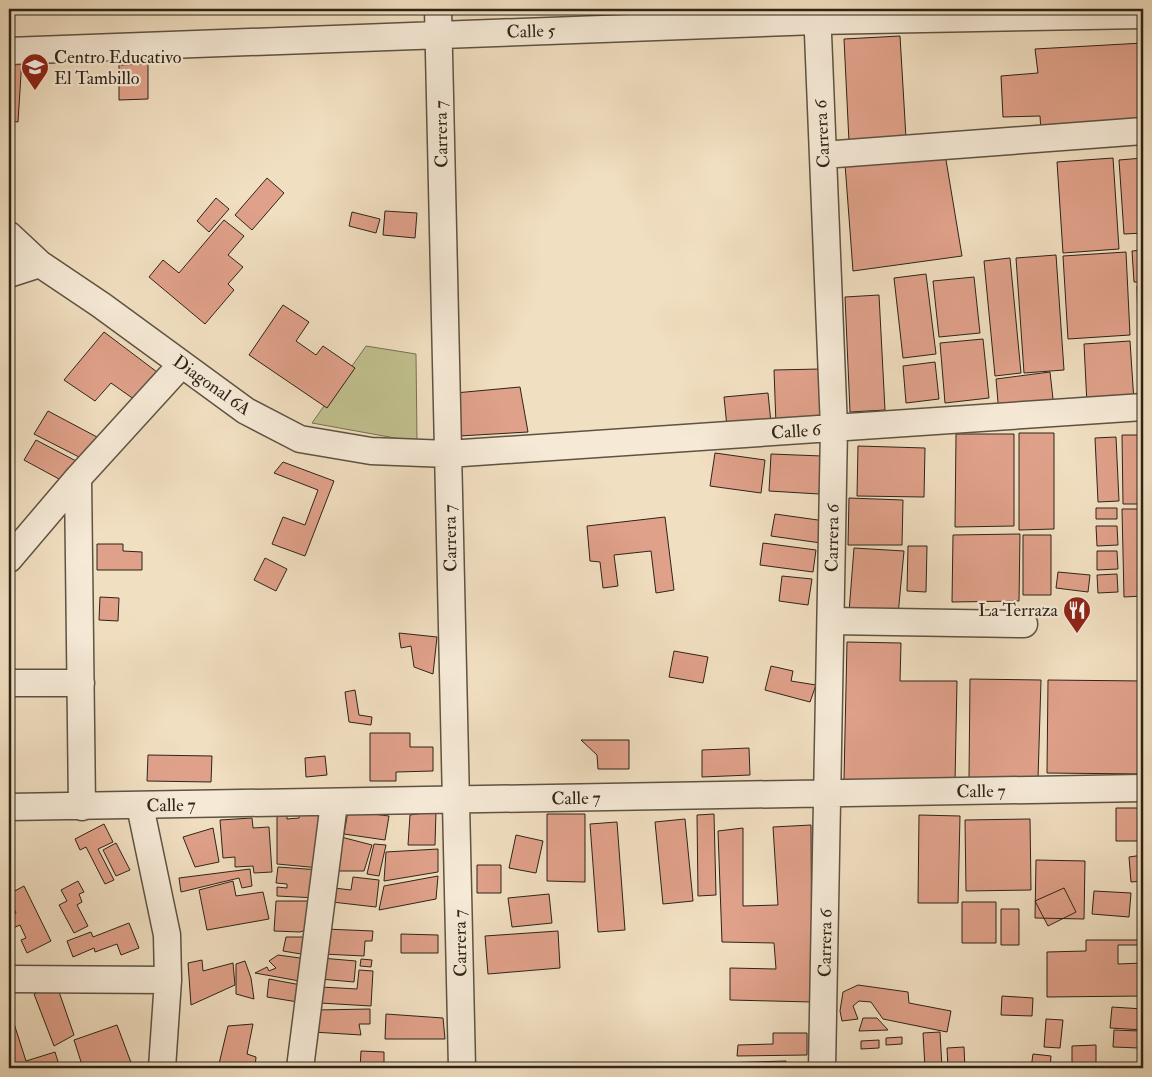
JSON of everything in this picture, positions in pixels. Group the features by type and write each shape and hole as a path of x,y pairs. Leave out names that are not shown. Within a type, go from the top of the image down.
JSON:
{"street":[{"name":"Carrera 7","path":"438,9 462,1068"},
{"name":"Calle 5","path":"9,51 438,35 816,15 1143,15"},
{"name":"Carrera 6","path":"816,15 834,428 822,1068"},
{"path":"823,155 1143,131"},
{"name":"Diagonal 6A","path":"9,235 40,264 101,305 246,411 300,439 371,451 448,454"},
{"path":"9,274 40,264"},
{"path":"9,559 78,478 181,365"},
{"name":"Calle 6","path":"448,454 1143,407"},
{"path":"78,478 82,807"},
{"path":"9,529 37,526"},
{"path":"831,621 1024,624"},
{"path":"9,683 81,683"},
{"name":"Calle 7","path":"9,807 1143,788"},
{"path":"300,1068 334,803"},
{"path":"140,806 168,935 168,980 162,1068"},
{"path":"9,979 168,980"}],"green space":[{"path":"366,346 416,354 417,442 312,423"}],"building":[{"path":"900,36 906,138 849,142 844,39"},
{"path":"1143,43 1143,126 1041,132 1040,116 1003,117 1001,76 1038,73 1035,49"},
{"path":"22,58 18,122 9,121 9,60"},
{"path":"148,64 148,99 119,100 119,65"},
{"path":"945,154 962,256 853,271 845,164"},
{"path":"1113,158 1119,249 1063,253 1057,162"},
{"path":"1143,158 1143,233 1124,234 1119,160"},
{"path":"267,178 284,193 252,230 235,215"},
{"path":"216,198 229,209 209,232 197,221"},
{"path":"385,211 417,213 415,238 383,235"},
{"path":"352,212 380,219 376,233 349,226"},
{"path":"224,220 244,236 228,255 243,267 228,284 234,290 205,324 149,277 163,260 179,273"},
{"path":"1143,250 1143,282 1134,282 1132,251"},
{"path":"1126,252 1130,335 1068,339 1063,256"},
{"path":"1056,255 1064,370 1024,373 1016,258"},
{"path":"1010,258 1021,373 995,376 984,261"},
{"path":"926,274 936,354 903,358 894,278"},
{"path":"974,277 980,333 939,337 933,281"},
{"path":"1137,286 1143,286 1143,363 1139,363"},
{"path":"879,295 885,410 850,412 845,297"},
{"path":"283,305 309,322 296,341 316,355 323,346 355,368 327,408 249,355"},
{"path":"104,332 161,375 138,402 111,383 95,401 64,380"},
{"path":"983,339 989,398 945,403 940,343"},
{"path":"1130,341 1134,402 1087,405 1084,344"},
{"path":"935,362 939,399 906,403 903,366"},
{"path":"1140,368 1143,368 1143,399 1140,399"},
{"path":"820,369 821,424 776,425 774,370"},
{"path":"1050,372 1054,408 999,414 996,379"},
{"path":"520,387 528,432 459,436 455,393"},
{"path":"768,393 771,423 727,427 724,397"},
{"path":"48,411 97,437 79,457 34,434"},
{"path":"1019,433 1054,433 1054,529 1019,530"},
{"path":"956,434 1014,434 1014,526 955,527"},
{"path":"1122,435 1143,435 1143,504 1123,504"},
{"path":"1116,437 1119,501 1098,502 1095,438"},
{"path":"36,440 76,461 59,479 24,460"},
{"path":"858,446 925,448 924,497 857,496"},
{"path":"715,453 765,460 761,493 710,486"},
{"path":"771,454 822,456 819,494 769,491"},
{"path":"283,462 334,481 305,556 272,544 283,517 305,525 318,490 274,473"},
{"path":"849,498 903,500 902,545 848,545"},
{"path":"1096,508 1117,508 1117,519 1096,519"},
{"path":"1122,509 1143,509 1143,596 1124,597"},
{"path":"775,514 825,521 821,543 771,536"},
{"path":"665,517 674,590 656,593 651,551 614,555 618,586 603,588 600,562 590,561 587,526"},
{"path":"1096,526 1117,526 1118,545 1097,546"},
{"path":"1020,534 1019,601 952,602 953,535"},
{"path":"1023,535 1051,535 1051,595 1023,595"},
{"path":"763,543 816,550 813,572 760,565"},
{"path":"97,544 123,544 123,551 142,552 142,570 97,570"},
{"path":"908,546 927,546 926,592 907,591"},
{"path":"854,548 904,551 898,615 849,612"},
{"path":"1097,551 1117,551 1118,569 1097,570"},
{"path":"265,558 287,569 276,591 254,580"},
{"path":"1058,572 1090,575 1088,592 1056,588"},
{"path":"1117,574 1118,592 1098,593 1097,575"},
{"path":"782,576 812,579 808,605 779,601"},
{"path":"100,597 119,598 118,621 99,620"},
{"path":"399,633 437,637 433,674 414,667 411,646 401,648"},
{"path":"847,642 901,643 900,681 957,681 955,782 844,780"},
{"path":"674,651 708,657 703,683 669,677"},
{"path":"771,666 793,671 791,681 816,685 810,702 765,690"},
{"path":"970,679 1041,680 1038,779 969,778"},
{"path":"1048,680 1143,681 1143,774 1047,773"},
{"path":"355,690 359,715 372,717 371,725 349,722 345,692"},
{"path":"370,733 410,733 410,747 433,747 433,771 396,772 396,781 370,781"},
{"path":"581,740 629,740 629,769 598,769 597,755"},
{"path":"749,748 750,775 702,777 702,750"},
{"path":"148,755 212,756 211,782 147,781"},
{"path":"325,756 327,775 306,777 305,758"},
{"path":"1116,808 1143,808 1143,841 1116,841"},
{"path":"348,811 389,816 385,840 344,834"},
{"path":"436,811 435,845 408,845 410,815"},
{"path":"326,812 320,868 277,864 277,816 287,814 287,819 299,818 300,813"},
{"path":"547,814 585,814 585,882 547,881"},
{"path":"714,814 716,895 698,896 697,815"},
{"path":"919,815 960,816 958,903 918,903"},
{"path":"252,818 253,828 269,827 272,872 254,873 253,866 235,867 235,857 223,858 220,820"},
{"path":"685,819 693,901 663,904 655,822"},
{"path":"1030,819 1031,890 966,891 965,820"},
{"path":"617,822 625,930 598,932 590,824"},
{"path":"104,824 113,842 98,849 114,880 105,884 86,847 80,850 75,839"},
{"path":"811,825 812,1002 730,1000 730,968 776,969 774,943 722,942 718,831 743,828 743,906 778,905 773,827"},
{"path":"213,828 219,862 195,867 183,837"},
{"path":"516,835 543,841 536,873 509,868"},
{"path":"341,837 372,845 364,871 333,871"},
{"path":"116,843 130,870 116,876 103,850"},
{"path":"374,844 386,845 379,876 367,874"},
{"path":"438,849 438,872 384,881 386,852"},
{"path":"1143,855 1143,881 1131,882 1129,857"},
{"path":"1036,860 1085,861 1084,919 1035,918"},
{"path":"477,865 501,865 501,893 477,893"},
{"path":"278,867 320,870 317,898 277,896 277,887 287,888 287,884 276,883"},
{"path":"250,869 252,886 242,888 239,878 181,892 179,878"},
{"path":"438,876 436,899 379,910 384,886"},
{"path":"353,877 379,880 376,907 332,902 334,888 351,890"},
{"path":"78,881 84,892 79,894 82,902 77,905 88,926 74,933 59,905 67,901 61,890"},
{"path":"233,881 236,896 263,892 269,919 207,930 199,890"},
{"path":"24,886 51,941 27,953 21,940 26,938 20,925 13,928 9,920 9,917 16,913 9,894"},
{"path":"1064,888 1076,912 1048,926 1035,901"},
{"path":"1094,891 1131,893 1129,917 1092,914"},
{"path":"549,894 552,923 512,927 508,898"},
{"path":"276,901 315,901 309,929 300,932 274,931"},
{"path":"962,902 996,902 996,943 962,943"},
{"path":"1001,909 1019,909 1019,945 1001,945"},
{"path":"129,923 139,948 121,955 117,944 95,952 94,948 73,957 67,941 91,932 93,937"},
{"path":"325,929 373,931 372,941 365,941 364,956 323,954"},
{"path":"558,931 560,968 488,974 485,936"},
{"path":"401,934 438,935 438,953 401,953"},
{"path":"286,937 309,937 307,955 283,951"},
{"path":"1086,940 1143,940 1143,945 1118,945 1118,964 1143,963 1143,996 1047,997 1047,952 1086,951"},
{"path":"278,955 307,959 305,982 255,973 267,967 269,971 276,968 269,961"},
{"path":"321,958 356,961 354,982 320,979"},
{"path":"361,959 372,960 371,967 360,966"},
{"path":"202,960 203,971 233,963 235,985 191,1005 188,963"},
{"path":"245,961 251,978 254,999 236,994 236,964"},
{"path":"359,970 373,971 371,1006 320,1003 321,987 357,989"},
{"path":"269,979 301,985 298,1002 267,997"},
{"path":"858,985 908,992 909,1003 951,1011 947,1032 883,1019 871,1002 859,1001 853,1006 858,1019 842,1021 840,1011 843,992"},
{"path":"57,986 74,1035 54,1046 34,994"},
{"path":"1002,996 1033,998 1032,1016 1001,1015"},
{"path":"1112,1007 1143,1009 1143,1030 1110,1028"},
{"path":"9,1008 26,1061 55,1052 60,1068 9,1068"},
{"path":"370,1009 370,1024 359,1024 361,1035 313,1032 316,1010"},
{"path":"386,1014 443,1018 445,1039 385,1039"},
{"path":"863,1018 877,1018 888,1030 859,1031"},
{"path":"1046,1019 1063,1020 1060,1048 1044,1047"},
{"path":"253,1024 247,1054 256,1057 255,1068 218,1068 228,1026"},
{"path":"117,1025 133,1068 83,1068 74,1040"},
{"path":"1114,1030 1139,1031 1139,1048 1113,1047"},
{"path":"940,1032 942,1068 925,1068 923,1033"},
{"path":"773,1033 807,1033 807,1055 737,1056 738,1045 773,1044"},
{"path":"902,1037 902,1044 886,1045 886,1038"},
{"path":"879,1040 879,1048 861,1049 861,1041"},
{"path":"1096,1045 1096,1068 1072,1068 1072,1046"},
{"path":"964,1047 965,1068 948,1068 947,1048"},
{"path":"361,1051 384,1052 384,1068 360,1068"},
{"path":"1033,1054 1051,1056 1050,1068 1031,1068"},
{"path":"786,1061 786,1068 689,1068 689,1064"},
{"path":"882,1066 882,1068 839,1068 839,1067"},
{"path":"1126,1066 1143,1066 1143,1068 1126,1068"}],"place":[{"name":"Centro Educativo El Tambillo","path":"35,91"},
{"name":"La Terraza","path":"1077,634"}]}
